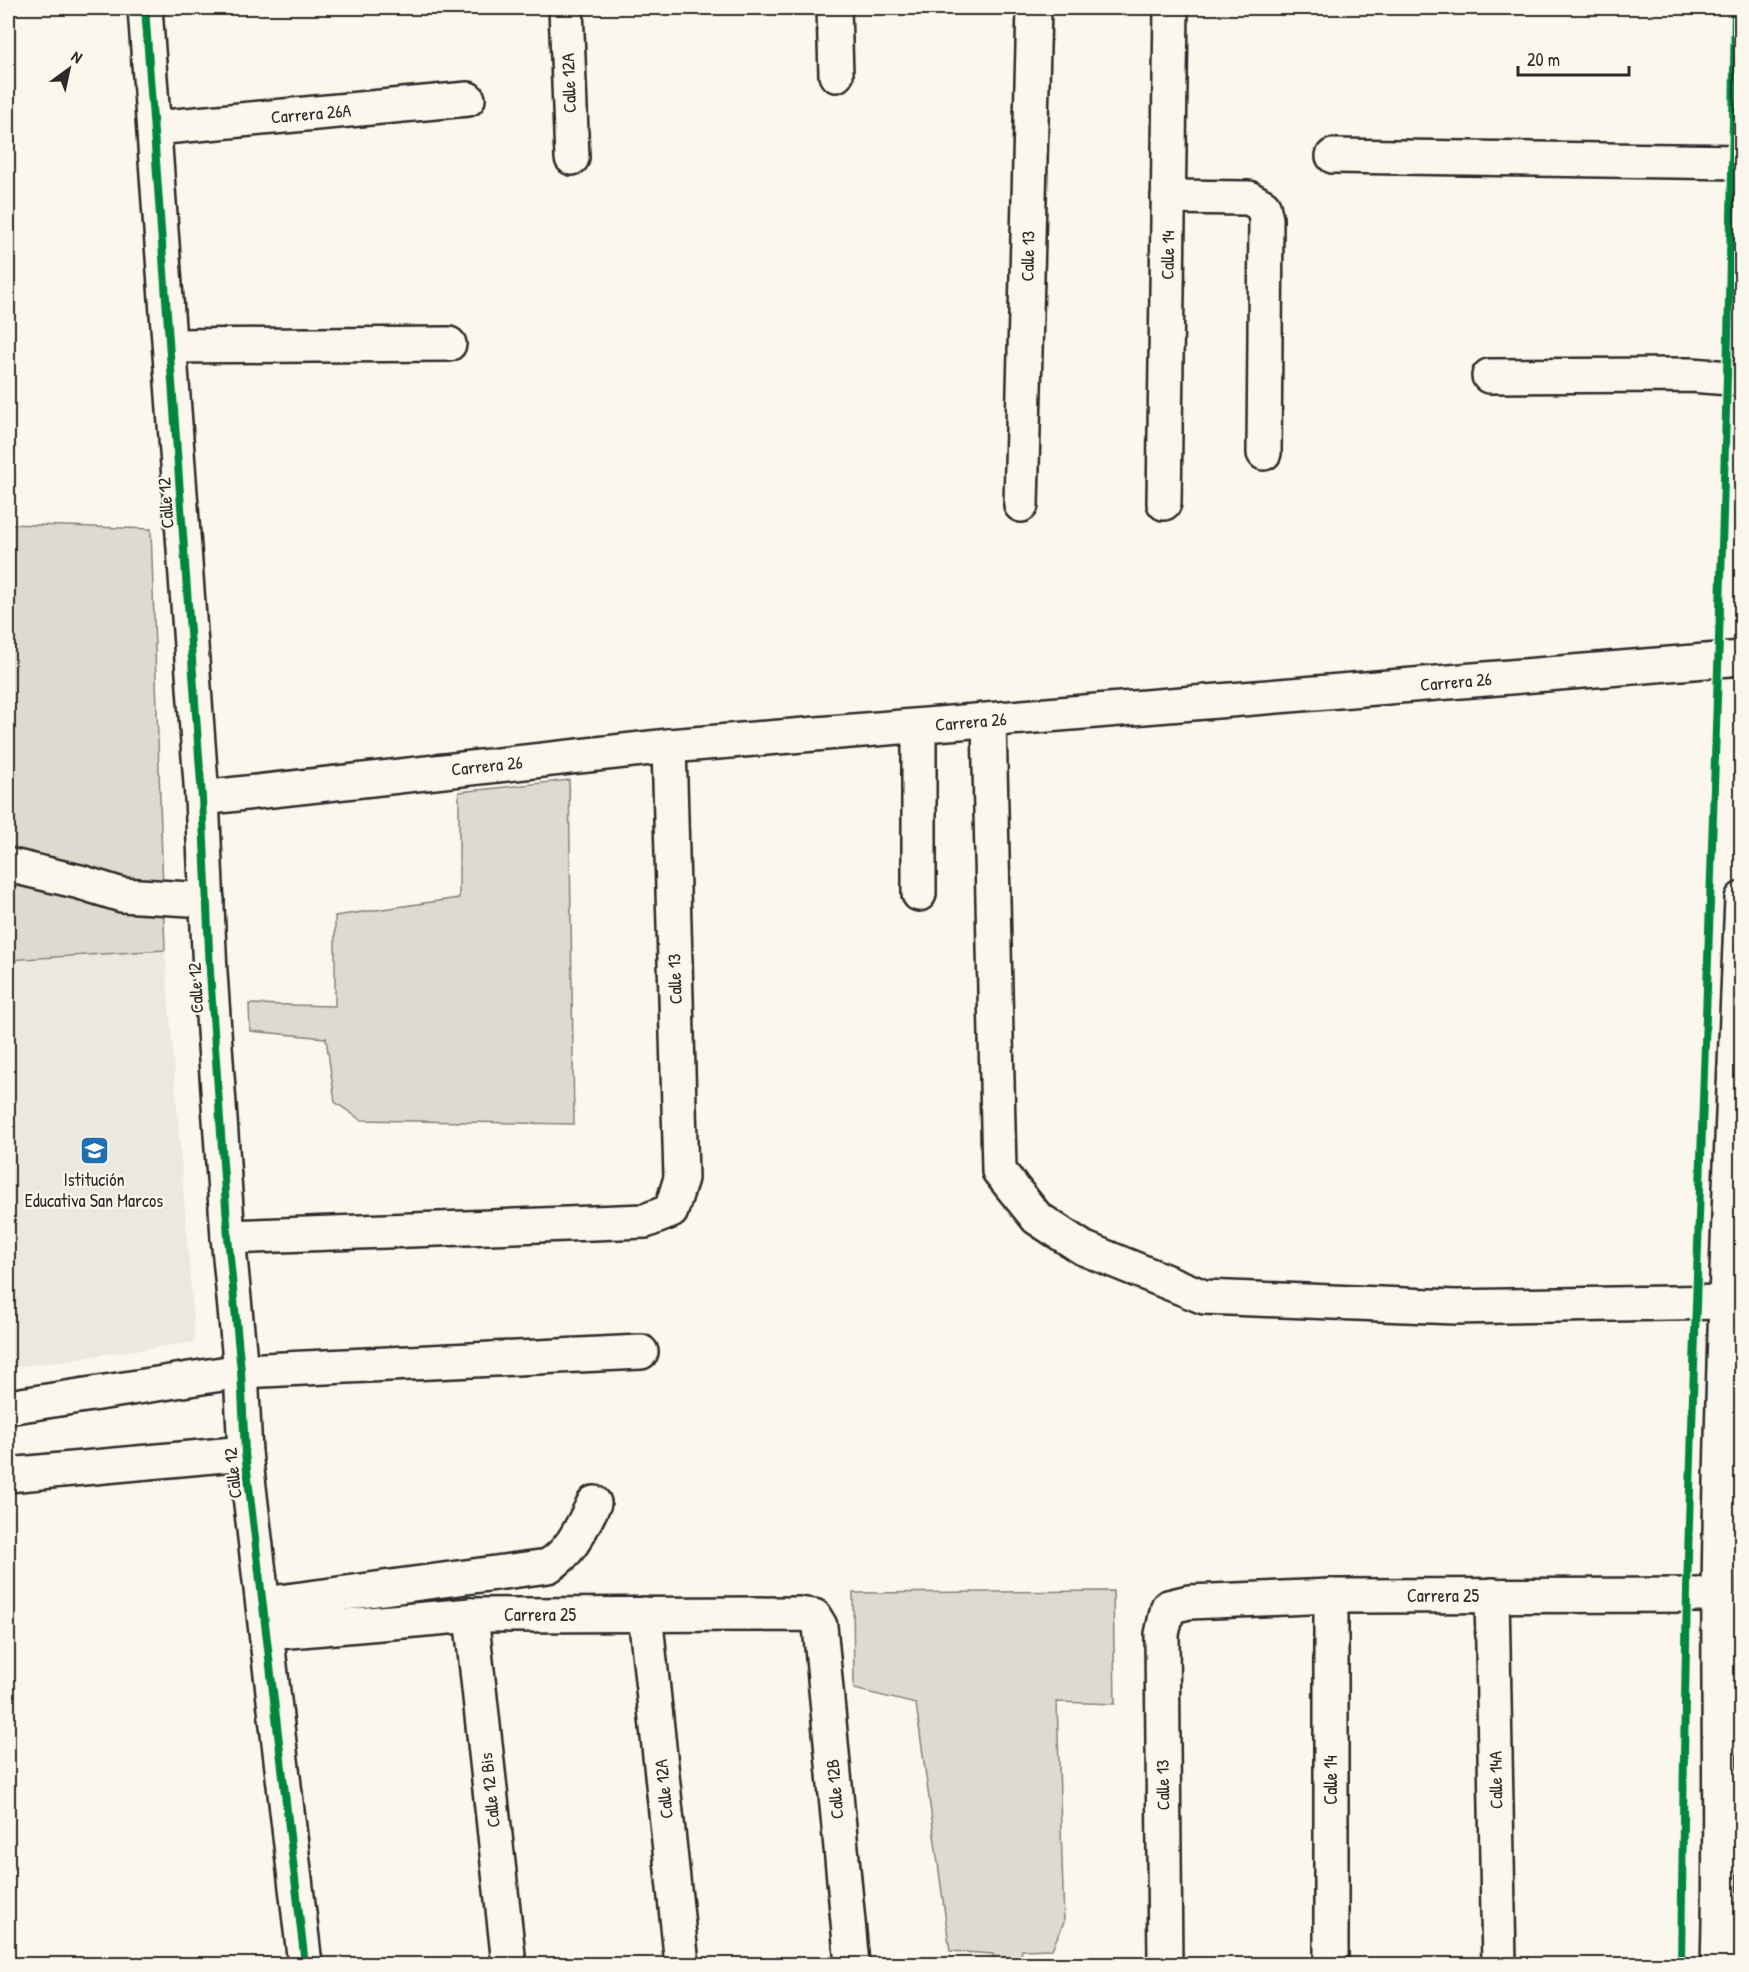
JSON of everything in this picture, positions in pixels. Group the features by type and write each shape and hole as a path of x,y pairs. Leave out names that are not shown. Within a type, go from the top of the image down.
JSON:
{"street":[{"name":"Calle 12","path":"146,8 202,798 210,972 228,1237 241,1371 245,1453 305,1965"},
{"name":"Calle 12A","path":"566,8 572,158"},
{"path":"834,8 836,75"},
{"name":"Calle 13","path":"1021,505 1034,8"},
{"name":"Calle 14","path":"1164,503 1171,8"},
{"name":"Carrera 26A","path":"154,128 468,99"},
{"path":"1333,156 1742,162"},
{"path":"1168,196 1249,198 1263,206 1266,219 1264,453"},
{"path":"170,346 449,344"},
{"path":"1489,376 1691,375 1742,379"},
{"name":"Carrera 26","path":"202,798 669,746 1742,658"},
{"path":"989,720 999,1171 1037,1218 1083,1248 1204,1297 1455,1307 1725,1302"},
{"path":"919,726 919,894"},
{"name":"Calle 13","path":"228,1237 645,1221 671,1211 681,1178 669,746"},
{"path":"8,865 80,882 122,895 207,900"},
{"path":"1718,1965 1731,1902 1719,1596 1725,1302 1742,899"},
{"path":"8,1407 241,1371 641,1352"},
{"path":"8,1475 245,1453"},
{"path":"266,1618 548,1566 569,1549 594,1503"},
{"name":"Calle 14","path":"1331,1596 1331,1965"},
{"name":"Carrera 25","path":"1168,1607 1189,1602 1331,1596 1719,1596"},
{"name":"Calle 14A","path":"1492,1596 1499,1965"},
{"name":"Calle 13","path":"1165,1965 1162,1634 1168,1607"},
{"name":"Calle 12A","path":"645,1614 682,1965"},
{"name":"Carrera 25","path":"266,1618 645,1614 800,1614 814,1616"},
{"name":"Calle 12 Bis","path":"471,1615 509,1965"},
{"name":"Calle 12B","path":"814,1616 820,1626 852,1965"}],"shaded area":[{"path":"8,524 151,529 165,950 8,960"},
{"path":"569,780 574,1124 361,1120 335,1102 326,1038 250,1031 249,1004 335,1006 335,916 459,898 459,792"},
{"name":"Istitución Educativa San Marcos","path":"165,950 195,1342 8,1368 8,960"},
{"path":"1113,1591 1115,1704 1057,1702 1064,1922 1052,1949 1022,1950 1020,1964 995,1964 993,1954 950,1951 916,1704 854,1689 853,1593"}],"cycle path":[{"path":"145,8 202,798 210,972 228,1237 241,1371 245,1453 305,1964"},
{"path":"1681,1964 1687,1591 1720,601 1735,8"}],"place":[{"name":"Istitución Educativa San Marcos","path":"94,1151"}]}
